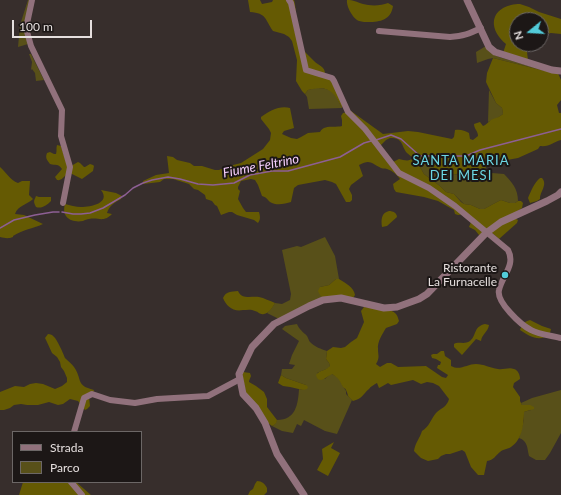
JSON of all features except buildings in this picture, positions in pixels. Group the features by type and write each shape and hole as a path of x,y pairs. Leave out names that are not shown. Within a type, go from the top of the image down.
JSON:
{"street":[{"path":"32,0 26,28 31,46 62,110 61,136 70,167 63,203"},
{"path":"289,0 291,3 306,70 332,78 348,112 365,129 399,173 429,188 455,206 508,250 511,262 498,292 499,298 505,307 532,331 561,338"},
{"path":"467,0 489,47 495,52 552,70 561,71"},
{"path":"380,31 450,37 469,34 481,28"},
{"path":"304,495 276,454 265,423 256,408 244,394 239,374 252,347 274,324 323,300 341,298 384,308 396,307 419,300 486,233 501,222 547,201 561,192"},
{"path":"74,431 84,398 92,394 110,400 135,403 157,399 208,396 240,379"},
{"path":"72,483 82,495"}],"green space":[{"path":"28,0 31,0 25,28 28,44 18,47 20,25"},
{"path":"486,46 491,53 499,57 545,71 493,58 477,63 476,52"},
{"path":"29,54 31,54 44,80 36,81 35,73 32,69 31,70 32,62"},
{"path":"315,88 326,89 332,92 342,108 309,109 305,94 308,90"},
{"path":"489,90 496,103 502,108 503,114 488,122"},
{"path":"426,159 436,172 447,175 460,174 470,169 485,168 492,173 504,174 514,186 518,201 515,203 510,203 501,200 484,209 464,204 454,194 446,192 424,174 420,167 421,160"},
{"path":"325,237 335,256 339,279 336,279 329,285 320,287 323,298 279,319 267,313 275,303 282,304 290,300 291,294 282,250 297,246 301,247"},
{"path":"297,324 312,344 327,351 326,359 330,366 329,368 317,373 325,379 330,374 339,378 346,391 346,394 352,400 337,434 325,431 304,420 301,426 297,424 293,433 282,431 272,426 277,420 288,417 292,414 297,405 299,389 303,390 306,385 281,375 282,369 292,369 295,365 289,364 299,341 282,329 285,326"},
{"path":"561,390 561,433 545,460 536,460 529,456 526,443 519,438 524,420 524,412 531,410 521,403 532,398"}],"shaded area":[{"path":"248,0 260,0 262,4 272,2 273,0 294,0 297,24 294,29 298,41 303,50 323,68 325,74 333,82 343,102 342,108 336,97 329,90 320,88 308,90 305,94 302,91 296,81 297,60 292,41 284,34 273,31 263,16 250,12"},
{"path":"347,0 366,5 382,5 388,3 393,6 390,14 381,21 363,22 357,20 352,15"},
{"path":"514,4 520,4 539,12 509,12 509,52 527,52 528,60 503,53 506,44 494,28 495,17 498,12"},
{"path":"549,15 561,19 561,34 549,33"},
{"path":"493,58 545,71 557,71 561,80 561,100 557,105 559,113 561,113 561,140 549,145 540,146 538,149 518,158 497,160 487,166 481,174 474,174 470,169 453,175 440,174 436,172 426,159 421,160 420,167 424,174 446,192 454,194 464,204 484,209 501,200 510,203 521,201 523,203 522,208 482,235 479,235 475,230 469,227 471,222 466,214 455,214 454,210 438,201 396,192 393,184 400,179 398,176 389,170 368,162 359,165 363,176 351,185 349,189 352,195 352,200 350,202 346,202 336,184 325,180 298,185 294,188 291,202 283,204 272,203 262,196 255,180 251,179 241,181 238,187 240,191 238,199 246,212 259,212 260,219 258,223 254,220 232,212 221,215 217,206 212,201 206,199 205,195 194,189 189,184 173,179 164,179 160,182 143,184 143,181 156,175 169,173 167,156 190,163 194,166 202,166 215,170 241,163 263,149 270,140 271,133 261,117 282,107 290,108 294,128 284,131 282,134 291,138 297,139 308,133 320,132 327,127 342,126 341,116 343,113 351,111 383,134 408,131 452,139 454,137 455,130 459,130 469,133 470,139 473,140 478,136 474,124 480,122 483,126 503,114 502,108 496,103 486,82 487,73","holes":["395,138 402,143 407,153 413,158 408,160 399,159 393,162 380,146 386,140"]},
{"path":"57,145 61,146 68,168 67,174 60,180 57,180 55,177 62,169 61,167 50,164 46,156 47,153 50,152 56,154"},
{"path":"78,162 84,167 90,164 93,165 93,171 82,179 70,173 71,166"},
{"path":"0,167 15,182 30,181 29,195 33,199 20,207 15,214 24,215 43,224 21,232 10,238 0,237"},
{"path":"540,178 544,181 544,186 540,199 530,203 528,198 534,185"},
{"path":"101,190 116,193 122,196 121,199 109,208 107,213 112,214 109,217 103,219 75,221 66,216 64,212 65,204 81,207 94,205 102,201 104,198"},
{"path":"36,196 51,197 51,201 42,207 36,207 34,201"},
{"path":"389,211 394,212 397,217 387,226 382,227 383,215"},
{"path":"513,217 518,220 517,223 499,239 491,232"},
{"path":"336,279 339,279 351,287 355,295 353,298 323,298 320,295 318,291 320,287 329,285"},
{"path":"238,291 244,297 259,297 275,303 269,311 264,314 260,314 252,310 236,310 228,306 223,298 227,293"},
{"path":"364,307 394,312 399,321 397,324 386,328 379,341 378,358 376,364 380,367 387,363 391,363 398,367 426,366 442,377 446,378 448,375 437,368 441,362 432,358 431,355 444,351 445,356 451,360 451,366 457,368 479,364 498,369 512,368 518,372 520,379 514,383 513,387 520,397 522,405 530,405 534,407 534,409 524,412 523,427 518,440 511,447 501,451 493,459 487,461 484,475 478,475 471,467 465,452 462,450 428,461 421,458 414,451 415,445 422,431 436,413 448,402 449,399 439,386 427,382 421,384 413,380 391,385 388,383 379,388 377,383 360,398 353,401 348,396 346,389 337,377 332,374 321,380 317,378 317,373 327,369 330,366 326,359 327,351 333,347 345,347 357,338 364,322 361,311"},
{"path":"530,320 551,329 550,333 543,338 535,338 520,330 526,322"},
{"path":"481,325 489,325 481,341 476,339 462,355 454,347 454,344 456,343 466,343 470,341 477,329"},
{"path":"48,334 55,338 65,358 77,372 80,382 84,386 94,390 89,397 90,406 85,410 78,401 70,399 63,404 58,405 49,402 38,405 21,404 0,410 0,392 15,386 24,387 36,383 55,389 67,382 67,378 60,362 52,353 45,338"},
{"path":"243,372 250,373 251,376 249,382 264,392 267,399 267,407 277,420 274,425 272,426 268,423 246,393 242,374"},
{"path":"281,375 308,387 307,389 303,390 283,386 278,383"},
{"path":"334,442 331,448 340,453 328,476 317,470 323,459 322,449"},
{"path":"257,481 264,484 267,488 267,492 264,495 248,495 253,489"},
{"path":"23,483 77,483 91,495 19,495"}],"waterway":[{"name":"Fiume Feltrino","path":"376,140 391,135 401,139 420,156 466,156 480,150 561,129"},
{"name":"Fiume Feltrino","path":"62,212 73,214 90,213 103,208 125,195 133,188 152,180 168,177 198,184 213,185 234,183 250,175 272,171 288,171 340,157 364,143 371,141"},
{"name":"Fiume Feltrino","path":"0,228 14,220 35,215 59,212"}],"place":[{"name":"Ristorante La Furnacelle","path":"505,275"}],"district":[{"name":"SANTA MARIA DEI MESI","path":"461,168"}]}
